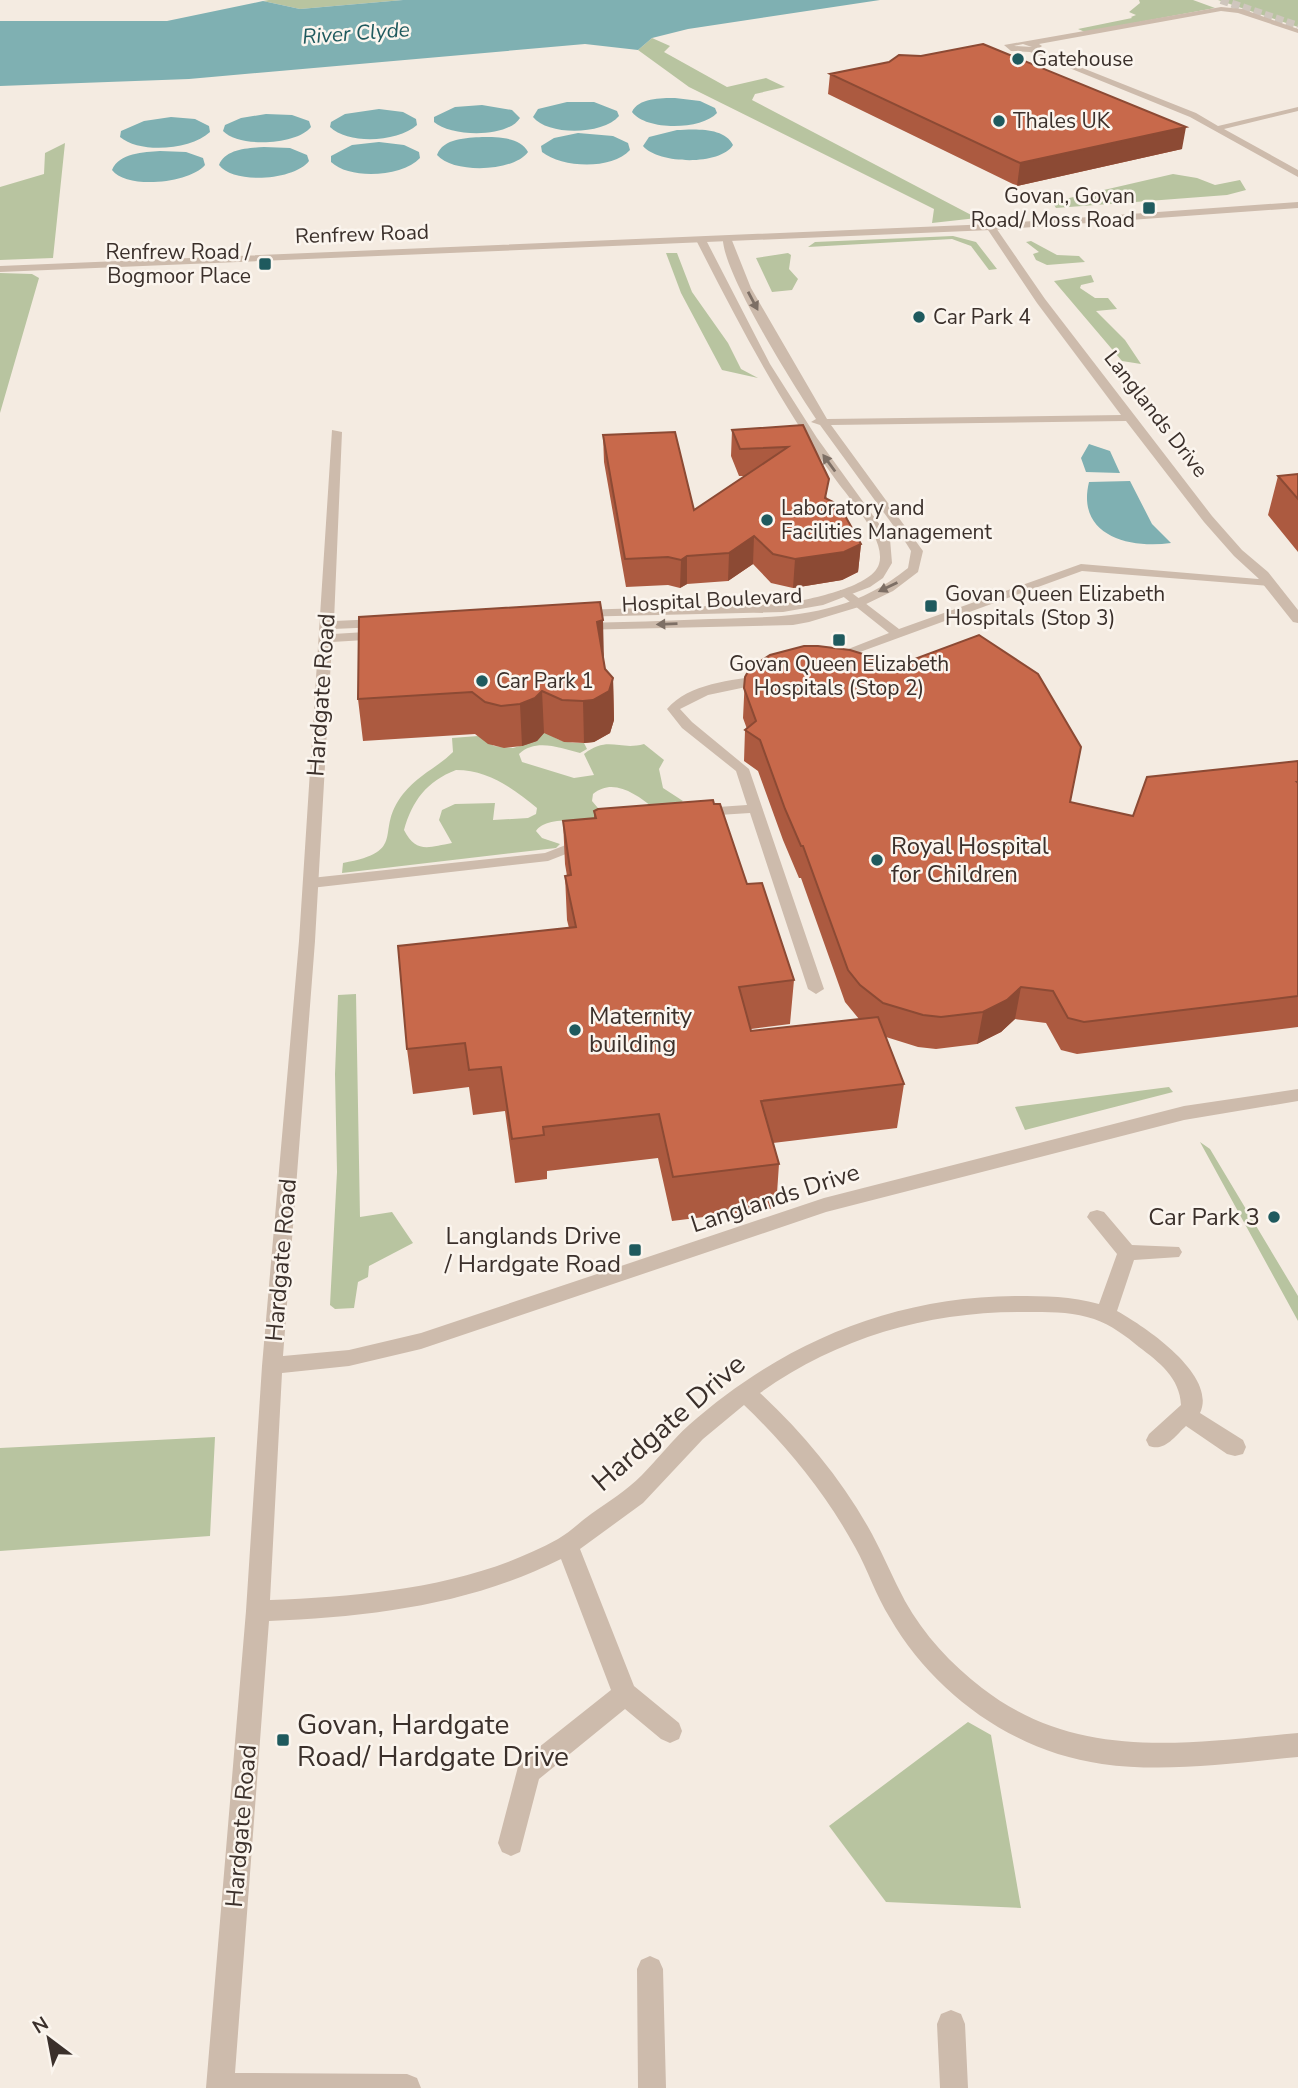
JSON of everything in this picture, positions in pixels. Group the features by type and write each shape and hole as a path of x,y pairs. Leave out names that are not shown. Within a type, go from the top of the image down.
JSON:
{"street":[{"path":"1298,32 1238,11 1221,9 1032,47 1193,115 1298,174"},
{"path":"1218,128 1298,109"},
{"path":"1248,208 1275,199 1298,196"},
{"path":"1248,208 1298,205"},
{"name":"Renfrew Road","path":"0,268 991,227 1248,208"},
{"name":"Langlands Drive","path":"991,227 1034,292 1208,519 1238,553 1270,583 1298,619"},
{"name":"Hospital Boulevard","path":"560,627 786,621 821,614 855,602 902,580 914,569 917,551 849,461 781,356 747,290 726,238"},
{"name":"Hospital Boulevard","path":"566,614 766,610 818,602 865,584 878,575 886,563 884,539 802,423 765,364 701,240"},
{"path":"802,423 1129,418"},
{"name":"Hardgate Road","path":"220,2088 258,1611 272,1366 311,883 336,432"},
{"path":"816,664 1081,567 1270,583"},
{"path":"844,592 898,634"},
{"path":"326,631 396,629"},
{"path":"781,676 720,688 678,703 673,709 687,725 743,769 816,989"},
{"path":"688,813 755,809"},
{"path":"311,883 548,858 600,835"},
{"name":"Langlands Drive","path":"272,1366 349,1358 421,1341 824,1205 1184,1113 1298,1095"},
{"path":"1097,1217 1126,1253"},
{"path":"1126,1253 1172,1252"},
{"path":"1106,1313 1126,1253"},
{"name":"Hardgate Drive","path":"258,1611 304,1609 440,1592 500,1575 567,1545 636,1496 693,1435 744,1391 799,1356 836,1338 948,1307 1048,1304 1106,1313 1128,1327 1179,1370 1189,1386 1191,1397 1192,1409 1186,1415"},
{"path":"744,1391 775,1420 824,1475 877,1565 896,1609 913,1636 970,1694 1038,1735 1101,1752 1177,1754 1298,1745"},
{"path":"1157,1440 1186,1415 1235,1447"},
{"path":"567,1545 625,1694 670,1731"},
{"path":"511,1843 528,1772 625,1694"},
{"path":"650,1969 652,2088"},
{"path":"951,2024 954,2088"},
{"path":"220,2088 253,2085 407,2088"}],"green space":[{"path":"403,0 300,9 263,1"},
{"path":"1139,0 1193,0 1215,8 1085,32 1078,29 1132,18 1136,15 1129,12 1140,3"},
{"path":"1218,0 1298,0 1298,27"},
{"path":"652,38 670,46 664,52 727,87 766,78 785,87 755,94 752,100 977,218 932,223 934,209 689,87 638,50"},
{"path":"65,143 53,258 0,260 0,187 44,174 45,153"},
{"path":"1173,174 1197,178 1215,185 1240,180 1246,190 1227,195 1056,208 1052,202"},
{"path":"953,236 976,242 997,269 989,270 971,246 952,239 808,247 815,242"},
{"path":"1031,241 1057,255 1079,256 1085,262 1047,265 1036,260 1033,254 1039,252 1026,242"},
{"path":"666,253 677,253 692,292 728,343 741,369 758,378 722,370 681,293"},
{"path":"788,253 791,255 789,269 798,279 792,290 772,292 756,258"},
{"path":"0,273 32,274 39,278 0,413"},
{"path":"1091,275 1094,282 1081,285 1080,288 1095,298 1108,298 1117,309 1096,311 1125,340 1141,364 1122,361 1054,281"},
{"path":"546,729 558,739 584,743 587,749 580,753 540,745 519,754 522,762 574,778 594,775 584,754 592,748 607,744 644,744 664,760 659,769 663,788 683,801 675,806 654,808 624,789 608,787 593,794 592,801 609,821 559,821 541,826 536,831 542,838 560,844 556,848 342,873 343,863 364,858 384,846 390,819 403,794 415,781 453,752 452,738 478,736 494,746 513,748 537,741","holes":["456,770 479,773 509,787 537,808 536,814 528,818 493,820 495,803 455,804 442,810 439,820 452,843 430,847 413,843 404,830 411,810 422,793 437,780"]},
{"path":"356,994 360,1217 392,1212 413,1243 369,1266 368,1277 358,1282 354,1308 335,1309 330,1305 337,1172 335,1074 338,995"},
{"path":"1169,1087 1173,1092 1025,1130 1015,1107"},
{"path":"1200,1142 1210,1149 1298,1296 1298,1321"},
{"path":"215,1437 210,1536 0,1551 0,1448"},
{"path":"968,1722 991,1735 1021,1908 886,1902 829,1826"}],"water":[{"name":"River Clyde","path":"403,0 880,0 688,29 652,38 638,50 585,44 189,79 0,86 0,21 167,21 263,1 300,9"},
{"path":"675,98 700,101 715,108 717,113 699,123 674,126 649,123 632,112 645,101"},
{"path":"567,102 594,102 617,111 619,116 601,127 576,131 551,128 533,117 538,109"},
{"path":"482,105 512,110 520,118 514,125 504,129 479,133 453,131 434,122 434,117 455,107"},
{"path":"379,109 403,112 416,119 417,125 398,135 374,139 349,137 330,127 331,122 345,114"},
{"path":"266,114 292,115 309,121 311,127 294,138 268,142 242,140 223,131 225,125 241,118"},
{"path":"171,117 195,119 209,126 210,132 191,143 165,148 140,146 120,137 121,131 144,121"},
{"path":"677,130 716,132 729,139 733,145 716,157 689,160 662,156 643,146 649,137"},
{"path":"578,133 613,136 628,143 630,150 600,164 574,164 542,152 541,146 554,138"},
{"path":"482,137 514,141 520,143 528,152 510,164 483,168 456,165 437,155 444,145 450,142"},
{"path":"379,142 404,145 419,152 420,158 401,169 376,174 350,172 331,162 331,156 352,145"},
{"path":"264,147 290,148 307,155 309,161 291,172 264,178 237,175 219,165 232,153"},
{"path":"160,151 186,152 203,158 205,165 186,176 159,182 131,180 112,170 115,164 126,157"},
{"path":"1089,444 1110,451 1120,473 1086,472 1081,458"},
{"path":"1130,481 1152,524 1171,543 1123,540 1109,535 1090,515 1087,500 1089,482"}],"building":[{"name":"Thales UK","path":"983,44 1186,127 1020,163 830,74 889,62 899,55 921,56"},
{"name":"Laboratory and Facilities Management","path":"803,425 829,479 825,498 839,505 861,544 844,552 795,559 773,554 754,536 729,553 687,556 681,560 668,557 625,559 603,435 675,432 694,510 788,447 740,449 732,430"},
{"path":"1298,474 1298,499 1278,476"},
{"path":"600,602 603,620 597,622 605,669 613,678 609,691 593,700 562,700 542,691 535,698 520,704 501,706 485,702 472,692 358,699 359,617"},
{"path":"979,635 1038,674 1081,747 1070,802 1133,816 1147,777 1298,761 1298,996 1084,1022 1068,1018 1053,991 1021,987 1007,1000 983,1012 941,1017 923,1015 883,1003 860,985 848,970 803,846 785,809 760,740 745,730 756,721 744,688 745,677 750,668 770,655 804,646 850,650 866,655 888,669"},
{"name":"Maternity building","path":"713,800 714,804 720,804 747,884 762,883 794,980 739,987 751,1031 878,1017 904,1084 761,1101 779,1164 673,1177 659,1114 543,1127 544,1135 512,1139 501,1067 469,1070 465,1043 407,1049 398,946 576,927 565,876 571,875 563,821 596,818 594,811 598,809"}],"tunnel":[{"path":"1221,0 1298,26"}],"place":[{"name":"Gatehouse","path":"1018,59"},
{"name":"Thales UK","path":"999,121"},
{"name":"Govan, Govan Road/ Moss Road","path":"1149,208"},
{"name":"Renfrew Road / Bogmoor Place","path":"265,264"},
{"name":"Car Park 4","path":"919,317"},
{"name":"Laboratory and Facilities Management","path":"767,520"},
{"name":"Govan Queen Elizabeth Hospitals (Stop 3)","path":"931,606"},
{"name":"Govan Queen Elizabeth Hospitals (Stop 2)","path":"839,640"},
{"name":"Car Park 1","path":"482,681"},
{"name":"Royal Hospital for Children","path":"877,860"},
{"name":"Maternity building","path":"575,1030"},
{"name":"Car Park 3","path":"1274,1217"},
{"name":"Langlands Drive / Hardgate Road","path":"635,1250"},
{"name":"Govan, Hardgate Road/ Hardgate Drive","path":"283,1740"}]}
